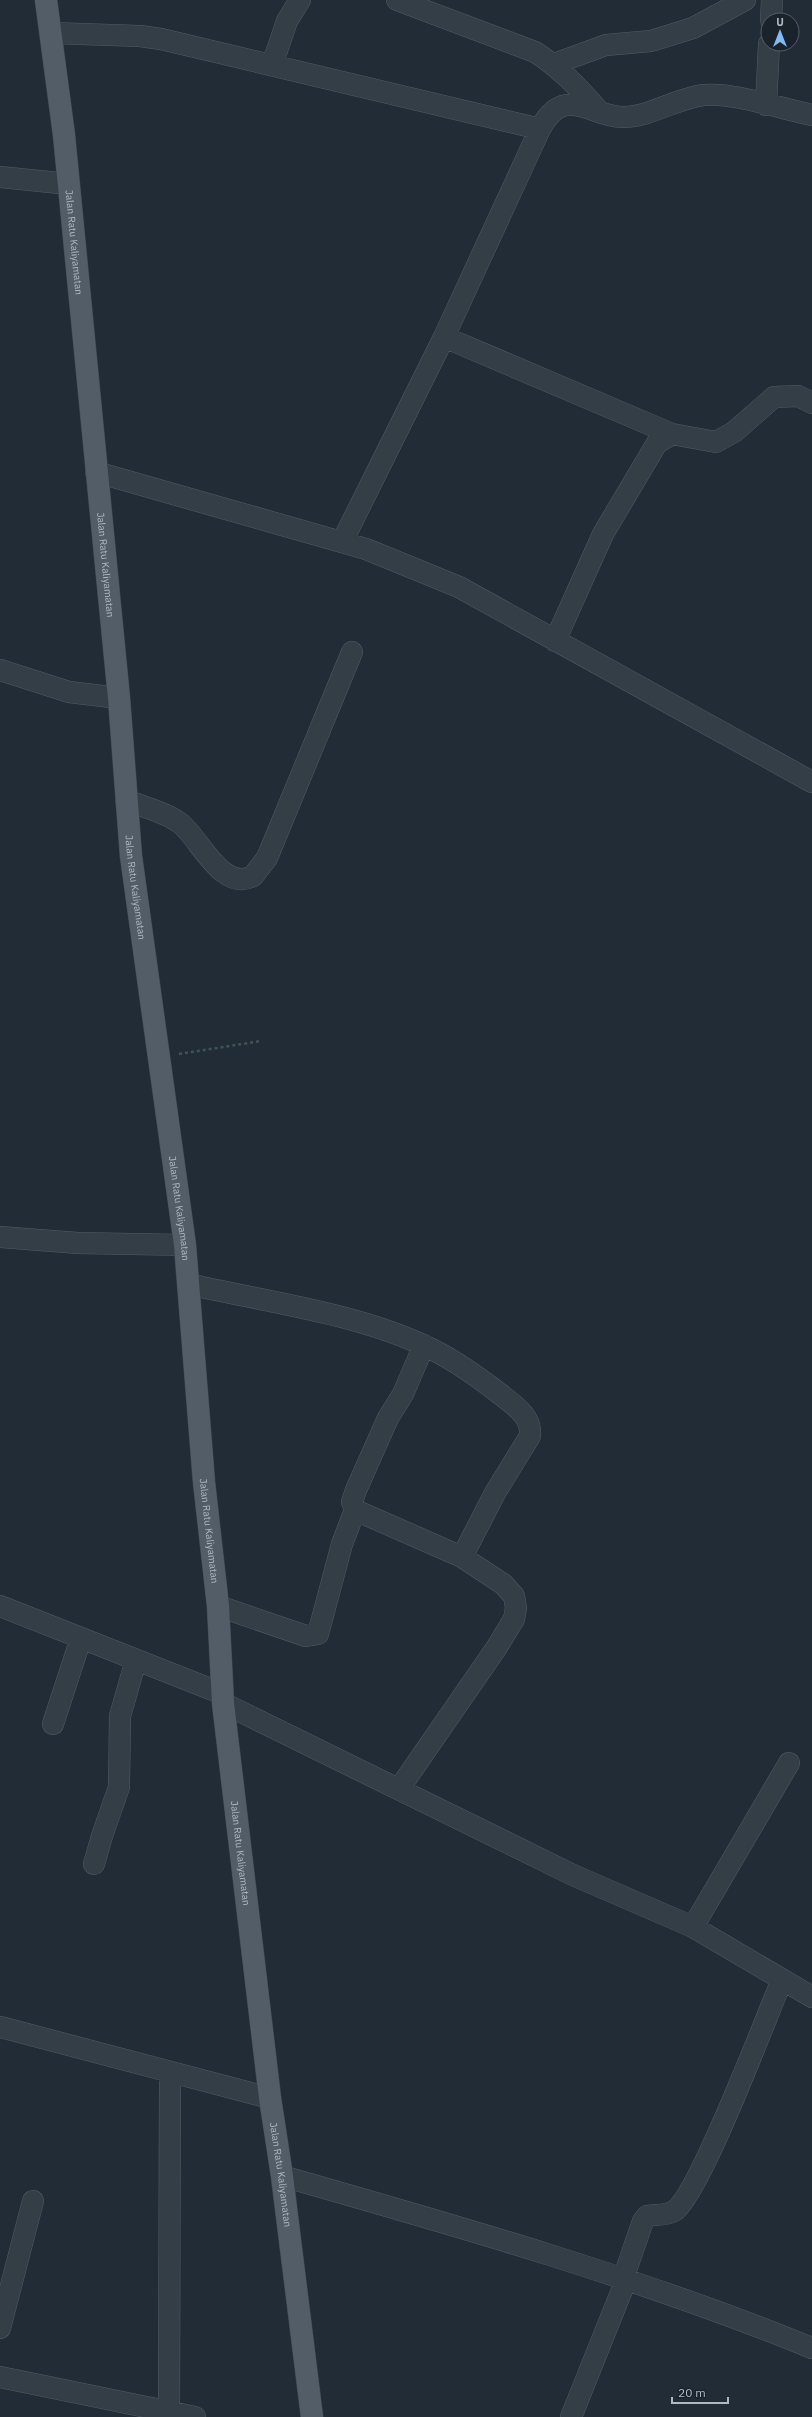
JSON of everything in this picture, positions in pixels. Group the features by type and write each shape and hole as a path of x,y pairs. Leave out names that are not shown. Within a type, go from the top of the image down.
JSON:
{"main road":[{"name":"Jalan Ratu Kaliyamatan","path":"46,0 69,184 119,698 126,800 138,919 185,1245 204,1482 218,1606 223,1698 270,2098 282,2176 312,2417"}],"street":[{"path":"272,65 287,21 300,0"},
{"path":"397,0 535,52 554,64 572,80 598,110"},
{"path":"554,64 606,45 650,41 693,28 745,0"},
{"path":"771,12 772,0"},
{"path":"50,33 140,36 272,65 540,129"},
{"path":"766,105 769,52"},
{"path":"342,542 444,337 540,129 554,109 566,106 598,110 624,117 635,115 674,102 705,95 726,96 812,115"},
{"path":"0,177 69,184"},
{"path":"444,337 672,434 716,442 734,432 774,397 798,396 812,403"},
{"path":"555,641 603,534 657,443 672,434"},
{"path":"96,472 366,549 459,587 812,782"},
{"path":"126,800 179,822 213,863 226,874 242,879 253,876 262,867 279,829 352,652"},
{"path":"0,670 69,692 119,698"},
{"path":"0,1238 78,1243 185,1245"},
{"path":"188,1284 354,1321 424,1345 482,1381 525,1416 531,1427 530,1436 495,1493 462,1557"},
{"path":"218,1606 306,1636 318,1634 342,1544 355,1510 352,1502 356,1490 388,1418 403,1394 424,1345"},
{"path":"355,1510 462,1557 503,1584 514,1596 516,1608 514,1619 498,1647 399,1789"},
{"path":"0,1606 136,1660 223,1698 399,1789 573,1875 693,1927 812,1997"},
{"path":"53,1724 81,1638"},
{"path":"94,1864 119,1787 120,1716 136,1660"},
{"path":"693,1927 789,1763"},
{"path":"571,2417 624,2279 643,2221 647,2216 674,2211 682,2203 703,2165 782,1980"},
{"path":"0,2027 270,2098"},
{"path":"169,2412 170,2072"},
{"path":"282,2176 452,2224 624,2279 812,2348"},
{"path":"0,2328 33,2201"},
{"path":"0,2377 195,2417"}],"path":[{"path":"159,1057 261,1041"}]}
